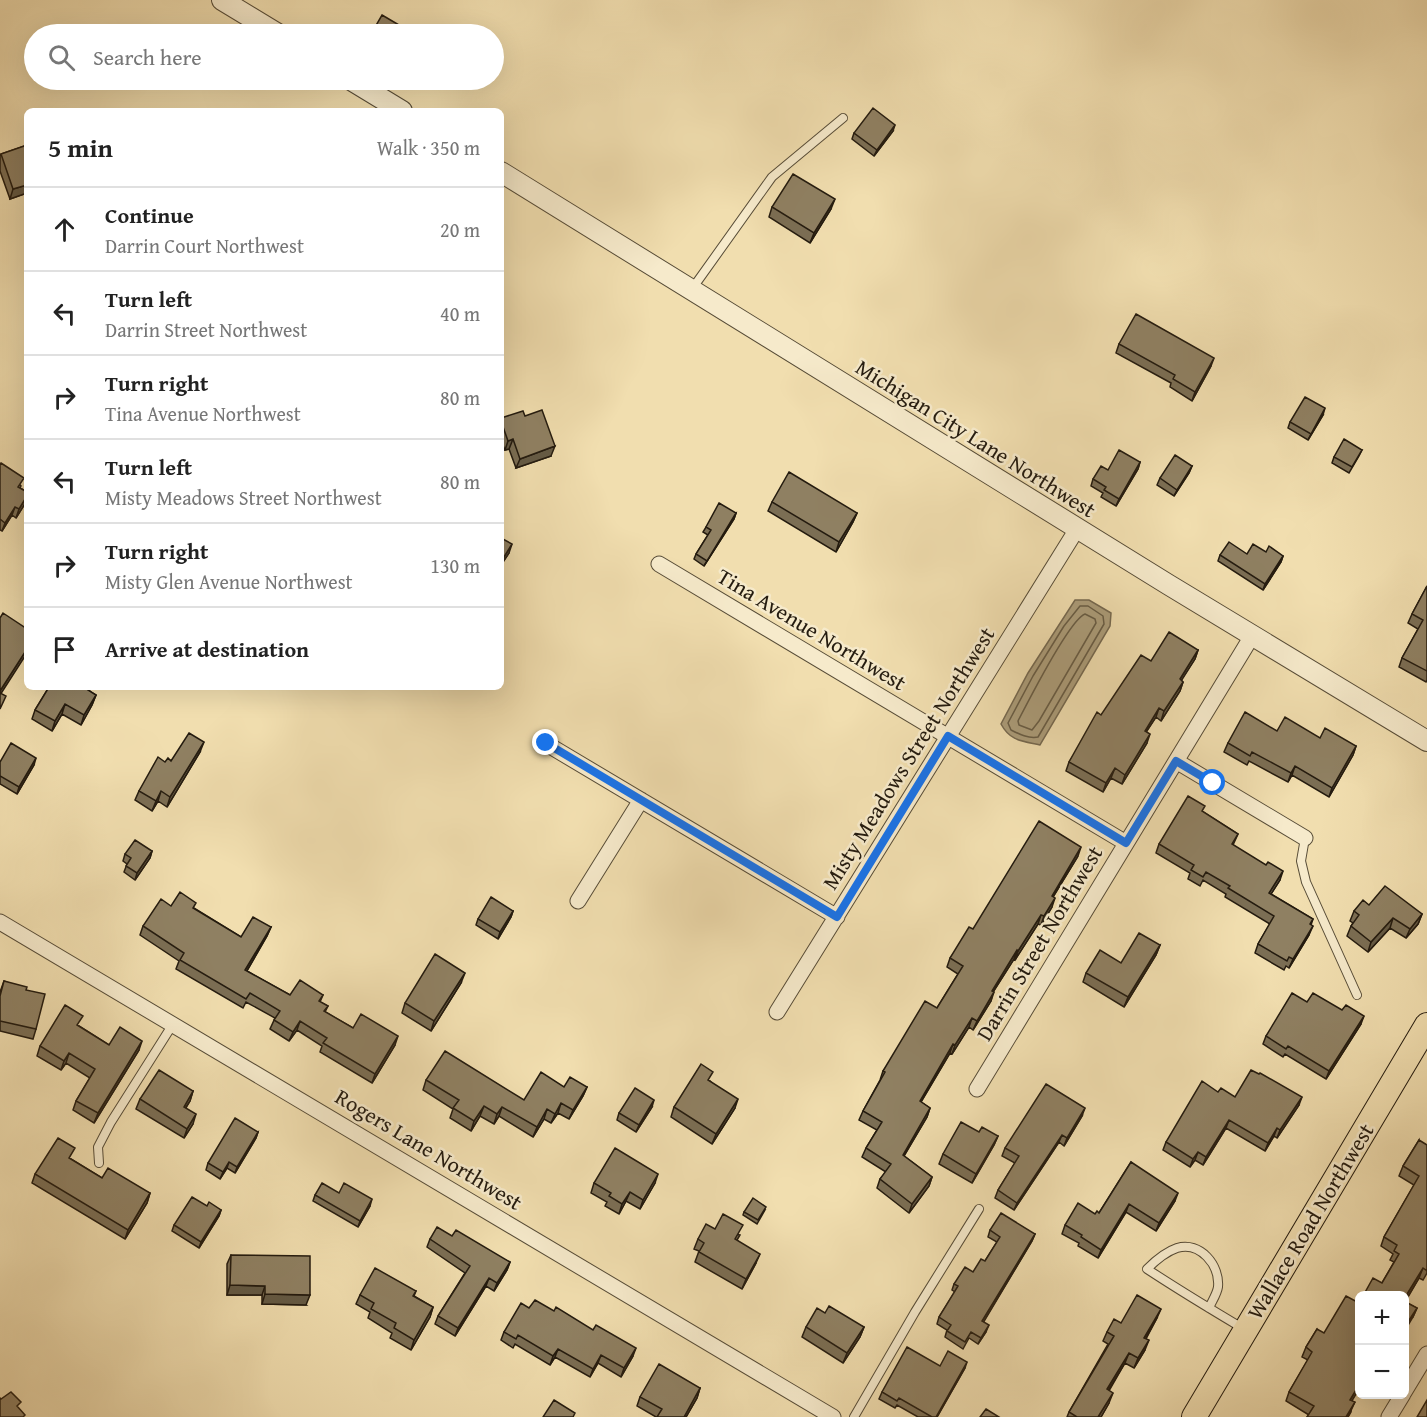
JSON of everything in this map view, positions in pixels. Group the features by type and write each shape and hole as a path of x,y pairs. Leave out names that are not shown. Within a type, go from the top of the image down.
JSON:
{"main road":[{"name":"Wallace Road Northwest","path":"1194,1417 1427,1025"}],"street":[{"path":"222,0 262,24"},
{"path":"367,90 397,108"},
{"name":"Michigan City Lane Northwest","path":"504,174 1077,529 1427,741"},
{"name":"Misty Meadows Street Northwest","path":"777,1012 1077,529"},
{"name":"Tina Avenue Northwest","path":"659,564 1126,843"},
{"name":"Darrin Street Northwest","path":"977,1089 1252,636"},
{"path":"546,743 837,917"},
{"path":"1176,761 1305,838"},
{"path":"578,901 641,800"},
{"name":"Rogers Lane Northwest","path":"0,922 833,1417"},
{"path":"1409,1385 1427,1354"},
{"path":"1389,1417 1400,1399"}],"lane":[{"path":"692,290 772,177 843,118"},
{"path":"1305,838 1301,861 1306,882 1357,995"},
{"path":"99,1163 98,1147 111,1122 173,1024"},
{"path":"854,1417 915,1312 979,1209"},
{"path":"1209,1308 1218,1288 1218,1277 1214,1264 1207,1256 1195,1249 1180,1247 1160,1256 1147,1269 1182,1292 1245,1330"}],"water":[{"path":"1075,600 1089,600 1111,613 1110,626 1040,745 1017,739 1008,734 1001,724 1028,673"}],"building":[{"path":"382,15 397,24 377,24"},
{"path":"873,108 895,125 877,150 854,133"},
{"path":"24,146 24,186 13,189 1,154"},
{"path":"793,174 835,199 814,233 772,207"},
{"path":"1136,314 1214,358 1195,392 1173,379 1175,375 1119,344"},
{"path":"1305,397 1325,408 1311,434 1290,422"},
{"path":"542,410 555,446 520,459 513,439 508,441 504,430 504,417 523,411 525,416"},
{"path":"1344,439 1362,450 1352,467 1334,457"},
{"path":"1119,450 1140,462 1119,499 1104,490 1106,487 1093,479 1101,466 1108,470"},
{"path":"1175,455 1192,466 1177,490 1160,478"},
{"path":"1,463 24,478 18,487 24,490 24,501 19,509 15,507 5,523 0,519"},
{"path":"789,472 857,513 839,542 772,502"},
{"path":"719,503 736,513 707,561 696,554 711,530 706,527"},
{"path":"504,540 512,544 504,557"},
{"path":"1229,542 1247,554 1253,544 1266,552 1269,546 1283,556 1265,584 1220,555"},
{"path":"1427,586 1427,671 1402,658 1423,620 1412,614"},
{"path":"3,613 24,627 24,654 0,691 0,618"},
{"path":"1169,632 1198,650 1180,679 1183,682 1164,711 1159,708 1145,731 1150,734 1125,775 1115,768 1106,783 1069,762 1097,712 1101,715 1141,655 1151,661"},
{"path":"47,690 88,690 96,695 84,715 65,704 55,721 35,710"},
{"path":"0,693 6,696 0,709"},
{"path":"1245,712 1277,731 1285,717 1320,738 1325,728 1356,746 1332,788 1295,766 1291,773 1252,752 1250,756 1228,743"},
{"path":"189,733 204,742 170,797 161,791 156,801 139,791 158,757 165,762 168,758 171,761"},
{"path":"11,743 36,758 19,787 0,776 0,762"},
{"path":"1188,796 1205,806 1202,811 1238,834 1232,844 1266,865 1268,862 1283,871 1269,893 1313,919 1310,924 1313,926 1293,959 1289,957 1287,961 1258,944 1274,916 1206,872 1203,877 1191,870 1194,865 1159,844"},
{"path":"1039,821 1081,847 1052,896 1055,898 1044,916 1041,915 1017,950 977,1021 972,1018 955,1045 953,1044 920,1101 930,1108 903,1155 932,1177 912,1204 880,1179 891,1164 866,1148 882,1122 863,1111 885,1072 883,1071 925,1001 937,1008 963,966 950,958 969,927 973,929"},
{"path":"135,840 152,851 137,873 126,866 131,858 125,854"},
{"path":"1385,886 1422,914 1410,929 1393,918 1371,942 1351,926 1359,915 1354,911 1363,900 1369,905"},
{"path":"180,892 196,903 193,908 241,937 253,917 271,927 245,970 290,995 300,980 323,995 319,1001 328,1006 324,1011 353,1028 361,1014 398,1036 375,1074 323,1043 327,1038 300,1021 293,1032 274,1020 280,1011 250,993 246,999 180,960 184,953 143,926 161,899 171,906"},
{"path":"491,897 513,911 500,932 478,919"},
{"path":"1139,933 1160,945 1128,997 1086,973 1100,950 1121,963"},
{"path":"435,954 465,973 434,1021 405,1003"},
{"path":"4,981 27,987 26,990 45,994 36,1029 0,1021 0,996"},
{"path":"1292,993 1307,1002 1313,993 1342,1010 1346,1005 1364,1016 1329,1071 1288,1046 1286,1049 1266,1036"},
{"path":"65,1005 83,1016 77,1025 109,1045 120,1027 142,1041 98,1113 76,1101 95,1069 69,1053 64,1061 40,1046"},
{"path":"445,1051 524,1100 541,1072 564,1087 570,1077 587,1087 573,1110 561,1103 555,1114 547,1109 537,1127 502,1107 497,1114 484,1106 474,1121 453,1108 459,1100 426,1080"},
{"path":"701,1064 713,1072 708,1080 738,1099 716,1134 674,1107"},
{"path":"159,1070 193,1091 184,1107 196,1114 187,1129 140,1099"},
{"path":"1251,1070 1302,1097 1280,1130 1277,1128 1268,1143 1229,1120 1206,1157 1198,1152 1193,1159 1166,1142 1202,1081 1218,1092 1221,1088 1235,1097"},
{"path":"1046,1084 1085,1108 1067,1138 1062,1135 1017,1203 998,1190 1019,1156 1005,1148"},
{"path":"635,1088 654,1100 639,1125 619,1113"},
{"path":"235,1118 258,1132 237,1167 229,1162 223,1172 208,1163"},
{"path":"961,1122 979,1132 982,1127 998,1136 976,1174 943,1154"},
{"path":"58,1138 75,1148 69,1158 102,1178 108,1168 150,1193 128,1230 35,1174"},
{"path":"1419,1140 1427,1145 1427,1269 1423,1268 1409,1291 1366,1291 1373,1278 1382,1283 1399,1254 1394,1251 1397,1245 1384,1237 1419,1176 1403,1166"},
{"path":"615,1148 658,1174 643,1200 630,1192 622,1204 609,1196 611,1193 594,1183"},
{"path":"1131,1162 1178,1193 1159,1223 1129,1204 1101,1250 1065,1225 1078,1203 1095,1214 1097,1211 1099,1213"},
{"path":"322,1183 339,1193 344,1183 372,1199 360,1221 315,1195"},
{"path":"192,1197 207,1206 209,1202 221,1210 201,1242 174,1225"},
{"path":"753,1198 766,1207 758,1220 744,1212"},
{"path":"1001,1213 1035,1234 982,1321 989,1325 981,1338 971,1332 965,1342 947,1331 951,1325 939,1317 958,1286 954,1284 965,1267 973,1272 981,1259 985,1261 1000,1237 990,1230"},
{"path":"723,1214 743,1225 735,1239 760,1254 746,1279 699,1252 704,1243 698,1239 706,1224 715,1229"},
{"path":"437,1227 452,1236 456,1230 510,1262 497,1283 489,1278 458,1328 438,1316 470,1266 430,1239"},
{"path":"231,1255 310,1256 310,1295 265,1294 265,1286 230,1285"},
{"path":"375,1268 416,1291 413,1296 433,1307 414,1340 394,1328 396,1323 371,1309 374,1303 360,1295"},
{"path":"1137,1295 1161,1309 1144,1338 1149,1340 1138,1358 1129,1353 1107,1389 1113,1393 1098,1417 1077,1417 1069,1412 1114,1336 1107,1332 1114,1319 1121,1323"},
{"path":"1346,1296 1355,1301 1355,1392 1350,1400 1355,1402 1346,1417 1307,1417 1314,1406 1289,1392 1312,1352 1306,1347 1317,1329 1324,1333"},
{"path":"535,1300 554,1311 556,1307 593,1330 596,1325 636,1348 624,1368 601,1355 593,1369 558,1349 553,1356 518,1335 516,1339 504,1332 521,1303 529,1308"},
{"path":"1409,1304 1417,1308 1409,1320"},
{"path":"829,1306 864,1327 847,1353 806,1327 817,1308 825,1313"},
{"path":"907,1347 940,1366 948,1351 967,1362 936,1417 932,1417 899,1398 897,1401 882,1392"},
{"path":"659,1364 700,1388 684,1417 657,1417 662,1409 640,1397"},
{"path":"11,1392 21,1402 17,1406 25,1415 23,1417 0,1417 0,1398"},
{"path":"554,1400 575,1413 573,1417 543,1417"},
{"path":"1427,1400 1427,1417 1417,1417"},
{"path":"986,1409 999,1417 980,1417"}],"route":[{"path":"546,743 837,917 948,736 1126,843 1176,761 1213,783"}]}
